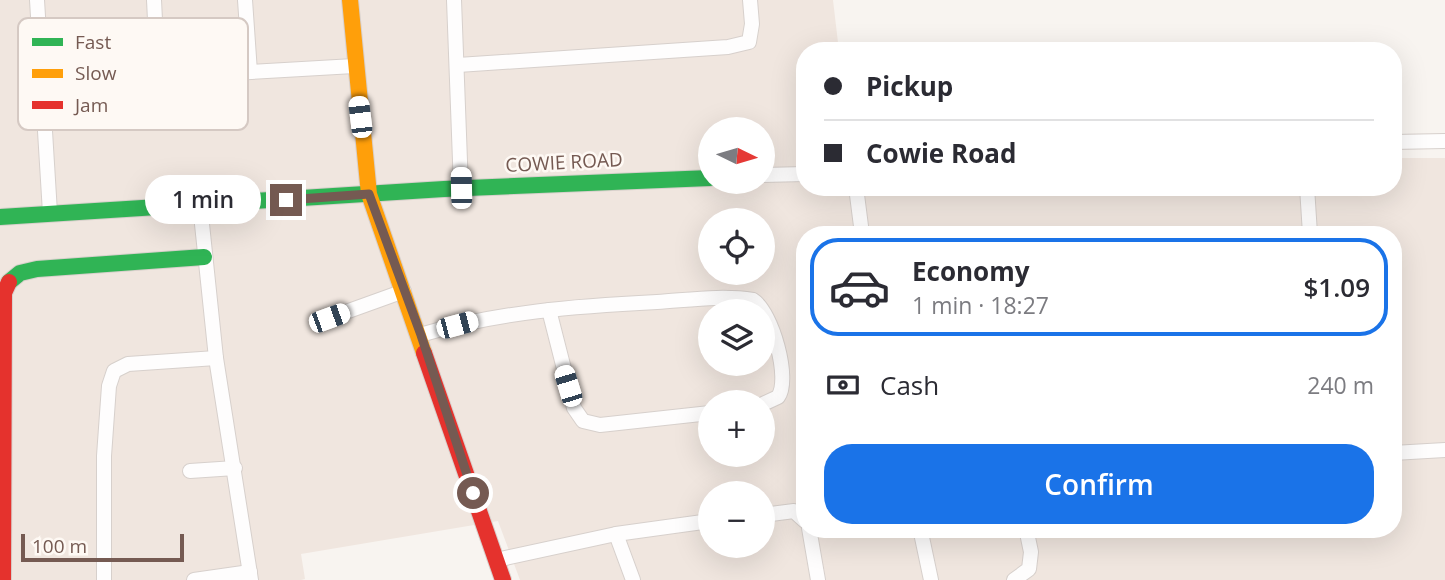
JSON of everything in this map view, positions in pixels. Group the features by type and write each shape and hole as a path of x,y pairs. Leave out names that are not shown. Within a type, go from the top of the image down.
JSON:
{"street":[{"path":"37,0 38,18"},
{"path":"154,0 155,18"},
{"path":"245,0 246,18"},
{"path":"349,0 369,194 421,335 503,580"},
{"path":"454,0 461,188"},
{"path":"458,65 729,47 749,42 752,24 750,0"},
{"path":"248,43 250,72 354,66"},
{"path":"45,130 50,213"},
{"path":"1402,142 1445,141"},
{"path":"775,175 796,174"},
{"name":"COWIE ROAD","path":"0,216 461,188 698,178"},
{"path":"857,196 861,226"},
{"path":"1308,196 1309,226"},
{"path":"194,580 251,576 216,358 200,205"},
{"path":"3,580 4,293 8,281 16,274 37,270 204,257"},
{"path":"329,318 404,291"},
{"path":"421,335 480,318 549,310 705,299 753,300 761,305 770,321 783,383 775,398"},
{"path":"549,310 574,408 583,421 600,425 698,414"},
{"path":"104,580 104,456 111,376 119,366 128,364 216,358"},
{"path":"1402,452 1445,450"},
{"path":"190,471 235,468"},
{"path":"775,513 796,513"},
{"path":"496,560 616,534 698,524"},
{"path":"616,534 633,580"},
{"path":"811,538 818,580"},
{"path":"922,538 931,580"},
{"path":"1014,580 1029,569 1031,552 1028,538"}],"shaded area":[{"path":"0,0 833,0 838,42 796,42 796,196 1402,196 1402,158 1445,158 1445,580 520,580 498,521 301,554 305,579 0,580"}],"traffic: fast":[{"path":"0,217 444,189 698,178"},
{"path":"9,282 20,273 37,269 204,257"}],"traffic: slow":[{"path":"350,0 369,194 424,353"}],"traffic: jam":[{"path":"3,580 4,293 9,282"},
{"path":"424,353 503,580"}],"route":[{"path":"286,200 369,194 421,335 473,493"}]}
